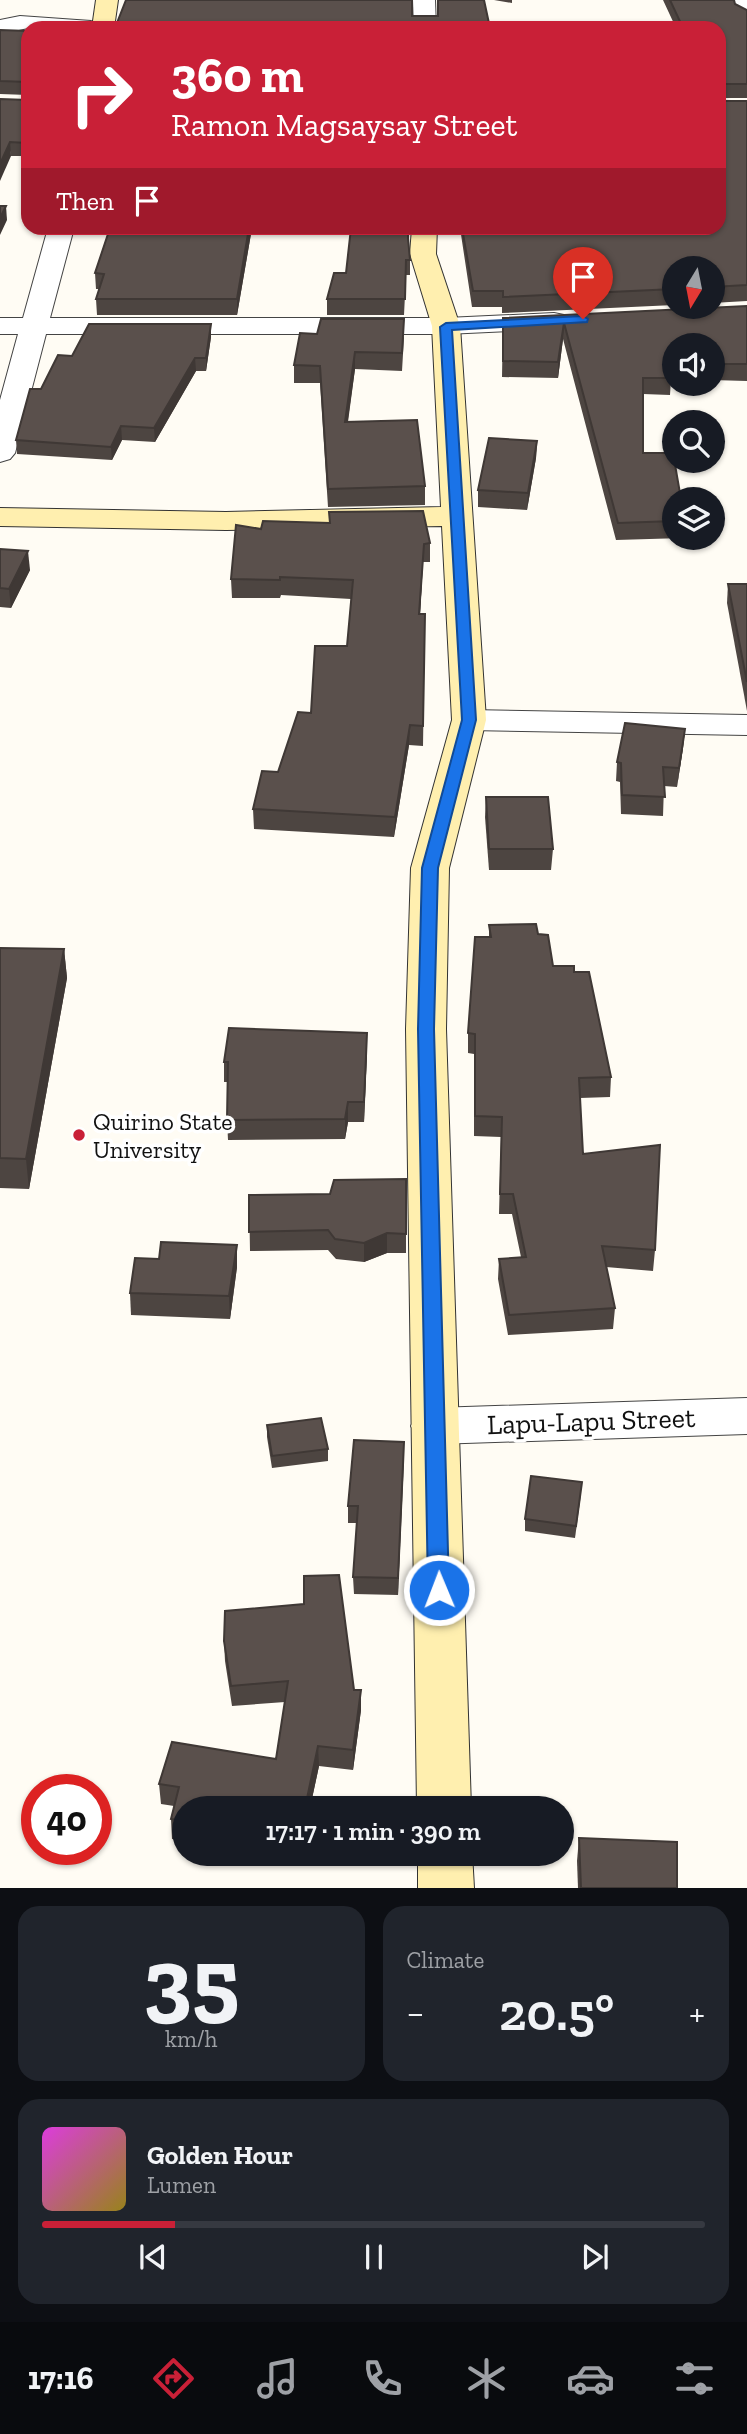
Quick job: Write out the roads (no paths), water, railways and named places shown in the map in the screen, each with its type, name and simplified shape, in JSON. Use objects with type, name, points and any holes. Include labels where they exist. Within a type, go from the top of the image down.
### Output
[{"type":"street","points":[[104,21],[107,0]]},
{"type":"street","points":[[424,0],[425,21]]},
{"type":"street","points":[[742,0],[747,17]]},
{"type":"street","points":[[0,27],[21,23]]},
{"type":"street","points":[[0,453],[59,235]]},
{"type":"street","points":[[424,235],[424,254],[446,327],[469,720],[430,868],[426,1029],[444,1796]]},
{"type":"street","points":[[0,326],[446,327],[583,319]]},
{"type":"street","points":[[0,517],[226,521],[459,516]]},
{"type":"street","points":[[469,720],[747,725]]},
{"type":"street","name":"Lapu-Lapu Street","points":[[435,1426],[747,1416]]},
{"type":"street","points":[[445,1866],[446,1888]]},
{"type":"place","name":"Quirino State University","points":[[79,1135]]}]
